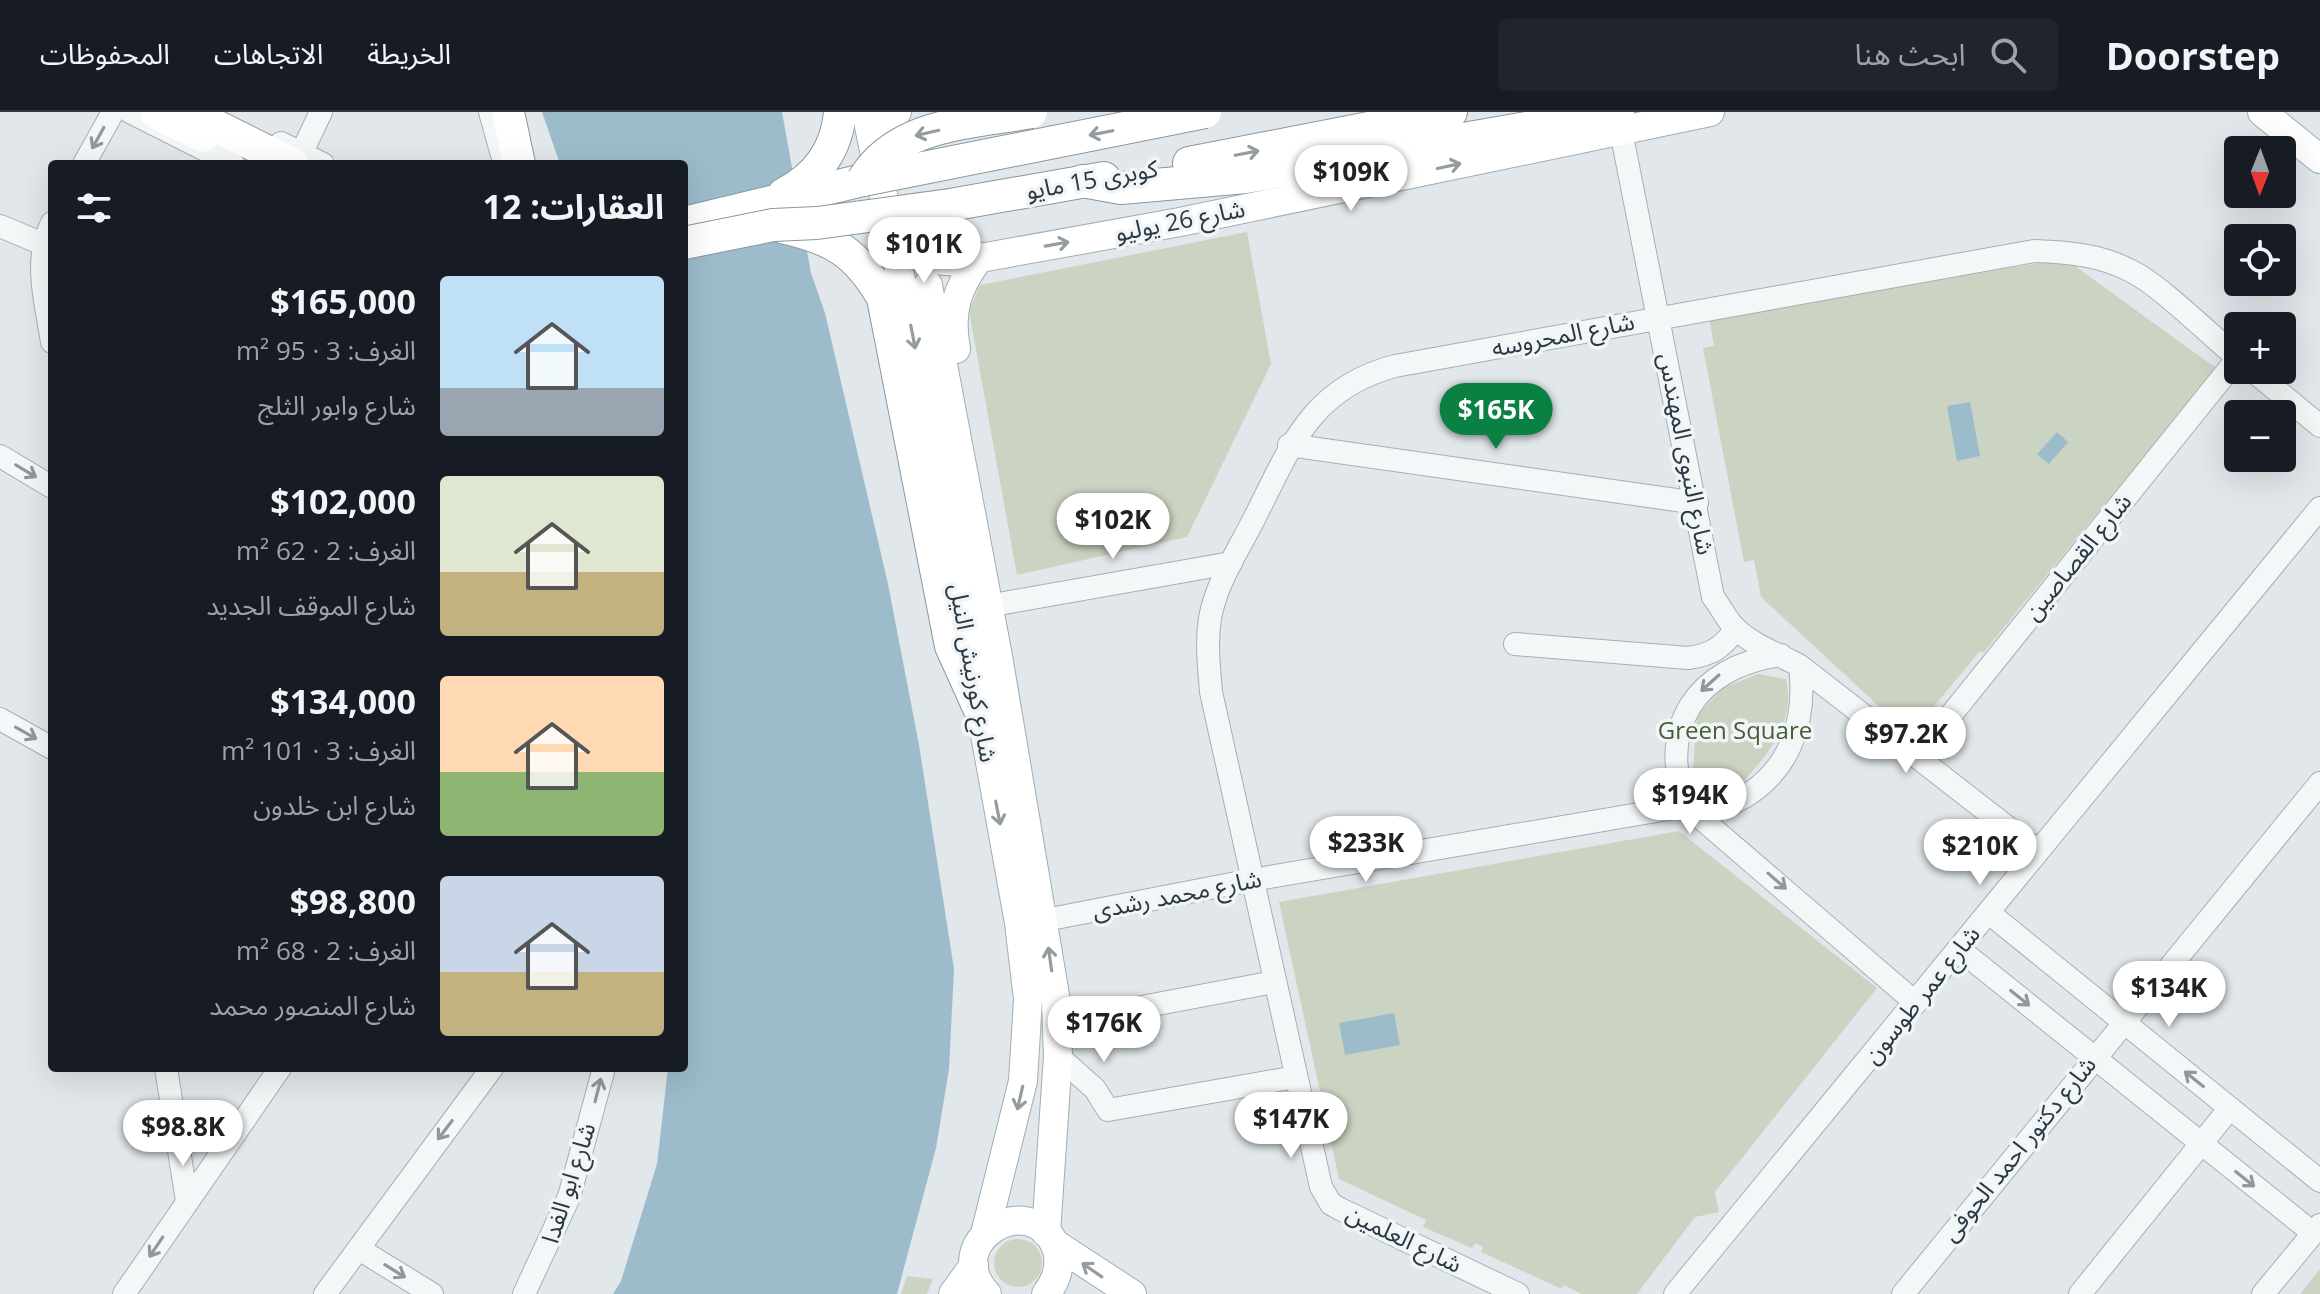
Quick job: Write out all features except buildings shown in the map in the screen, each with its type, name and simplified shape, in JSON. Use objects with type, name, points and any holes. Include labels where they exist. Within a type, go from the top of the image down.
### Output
[{"type":"highway","points":[[156,112],[251,160]]},
{"type":"highway","points":[[188,112],[297,159]]},
{"type":"highway","points":[[508,112],[518,160]]},
{"type":"highway","points":[[840,112],[839,129],[829,153],[814,174],[763,217],[817,235],[838,246],[871,278],[883,298],[951,646],[979,708]]},
{"type":"highway","points":[[863,180],[886,151],[909,138],[1031,112]]},
{"type":"highway","name":"كوبرى 15 مايو","points":[[691,233],[763,217],[863,180],[1205,112]]},
{"type":"highway","name":"كوبرى 15 مايو","points":[[763,217],[919,210],[1451,112]]},
{"type":"highway","points":[[1082,181],[1121,188],[1246,177],[1619,121]]},
{"type":"main road","name":"شارع كورنيش النيل","points":[[866,112],[892,233],[1019,923],[1028,999],[1023,1081],[985,1234],[975,1254],[974,1265]]},
{"type":"main road","points":[[874,147],[897,112]]},
{"type":"main road","name":"شارع 26 يوليو","points":[[892,233],[916,254],[948,263],[1195,219],[1619,121],[1710,112]]},
{"type":"main road","points":[[2262,112],[2320,159]]},
{"type":"main road","points":[[980,257],[966,275],[955,299],[953,333],[1034,760],[1033,780],[1023,807]]},
{"type":"main road","name":"شارع كورنيش النيل","points":[[928,285],[1045,920],[1057,1023],[1050,1238],[1059,1270],[1046,1294]]},
{"type":"main road","points":[[1010,1139],[1031,1147],[1054,1149]]},
{"type":"main road","points":[[985,1234],[1009,1221],[1022,1221],[1132,1294]]},
{"type":"main road","points":[[953,1294],[974,1265]]},
{"type":"main road","points":[[974,1265],[976,1277],[987,1294]]},
{"type":"street","points":[[86,160],[113,112]]},
{"type":"street","points":[[130,112],[225,160]]},
{"type":"street","points":[[222,112],[297,159],[321,112]]},
{"type":"street","points":[[489,112],[494,160]]},
{"type":"street","points":[[489,112],[503,160]]},
{"type":"street","name":"شارع النبوى المهندس","points":[[1619,121],[1697,503],[1713,597],[1736,629],[1790,660],[2038,851]]},
{"type":"street","points":[[0,226],[43,244]]},
{"type":"street","points":[[48,232],[43,244],[41,270],[48,316]]},
{"type":"street","name":"شارع المحروسه","points":[[1252,880],[1211,692],[1207,656],[1210,620],[1218,585],[1289,445],[1340,388],[1366,373],[1659,317],[2034,251],[2068,252],[2102,259],[2134,272],[2224,346]]},
{"type":"street","name":"شارع القصاصين","points":[[1918,756],[2224,375]]},
{"type":"street","points":[[2269,384],[2320,426]]},
{"type":"street","points":[[1289,445],[1697,503]]},
{"type":"street","points":[[0,456],[48,485]]},
{"type":"street","name":"شارع عمر طوسون","points":[[1675,1294],[2320,508]]},
{"type":"street","points":[[1004,603],[1231,563]]},
{"type":"street","points":[[1515,644],[1688,658],[1707,655],[1723,646],[1736,629]]},
{"type":"street","points":[[1691,812],[1724,807],[1751,794],[1773,775],[1789,751],[1800,724],[1803,695],[1790,660],[1750,659],[1722,672],[1698,693],[1682,720],[1674,750],[1676,781],[1691,812],[1916,1003]]},
{"type":"street","points":[[0,719],[48,746]]},
{"type":"street","name":"شارع دكتور احمد الحوفى","points":[[1903,1294],[2093,1057],[2320,783]]},
{"type":"street","name":"شارع محمد رشدى","points":[[1045,920],[1252,880],[1674,808],[1691,812]]},
{"type":"street","name":"شارع العلمين","points":[[1252,880],[1321,1187],[1331,1204],[1508,1292]]},
{"type":"street","points":[[1989,913],[2320,1181]]},
{"type":"street","points":[[1959,949],[2201,1144],[2316,1229],[2263,1294]]},
{"type":"street","points":[[1057,1023],[1274,982]]},
{"type":"street","points":[[1058,1056],[1087,1080],[1108,1110],[1296,1077]]},
{"type":"street","points":[[167,1072],[187,1201]]},
{"type":"street","points":[[124,1294],[277,1072]]},
{"type":"street","points":[[325,1294],[489,1072]]},
{"type":"street","name":"شارع ابو الفدا","points":[[524,1294],[569,1197],[603,1072]]},
{"type":"street","points":[[2080,1294],[2230,1108]]},
{"type":"street","points":[[359,1249],[432,1294]]},
{"type":"green space","points":[[1247,232],[1271,364],[1187,537],[1017,575],[969,311],[980,285]]},
{"type":"green space","points":[[2065,259],[2216,368],[1983,653],[1980,651],[1910,735],[1761,597],[1754,560],[1744,562],[1703,348],[1714,346],[1709,316]]},
{"type":"green space","name":"Green Square","points":[[1758,674],[1786,679],[1787,711],[1782,726],[1767,754],[1734,791],[1709,794],[1692,783],[1697,715],[1723,688]]},
{"type":"green space","points":[[1679,831],[1877,988],[1715,1192],[1719,1212],[1695,1217],[1637,1294],[1581,1294],[1564,1285],[1562,1289],[1481,1252],[1483,1247],[1475,1243],[1472,1248],[1423,1227],[1426,1220],[1339,1179],[1279,902]]},
{"type":"green space","points":[[1018,1239],[1035,1246],[1042,1263],[1035,1280],[1018,1287],[1001,1280],[994,1263],[1001,1246]]},
{"type":"green space","points":[[2320,1269],[2320,1294],[2300,1294]]},
{"type":"green space","points":[[907,1276],[933,1279],[927,1294],[901,1294]]},
{"type":"water","points":[[542,112],[782,112],[811,273],[825,313],[888,584],[919,745],[954,969],[949,1069],[936,1148],[897,1294],[613,1294],[621,1281],[657,1164],[668,1072],[688,1072],[688,160],[559,160]]},
{"type":"water","points":[[1970,402],[1980,456],[1957,461],[1947,406]]},
{"type":"water","points":[[2057,432],[2068,442],[2049,464],[2037,454]]},
{"type":"water","points":[[1394,1013],[1400,1045],[1345,1055],[1339,1023]]},
{"type":"tunnel","points":[[900,153],[926,272]]}]
